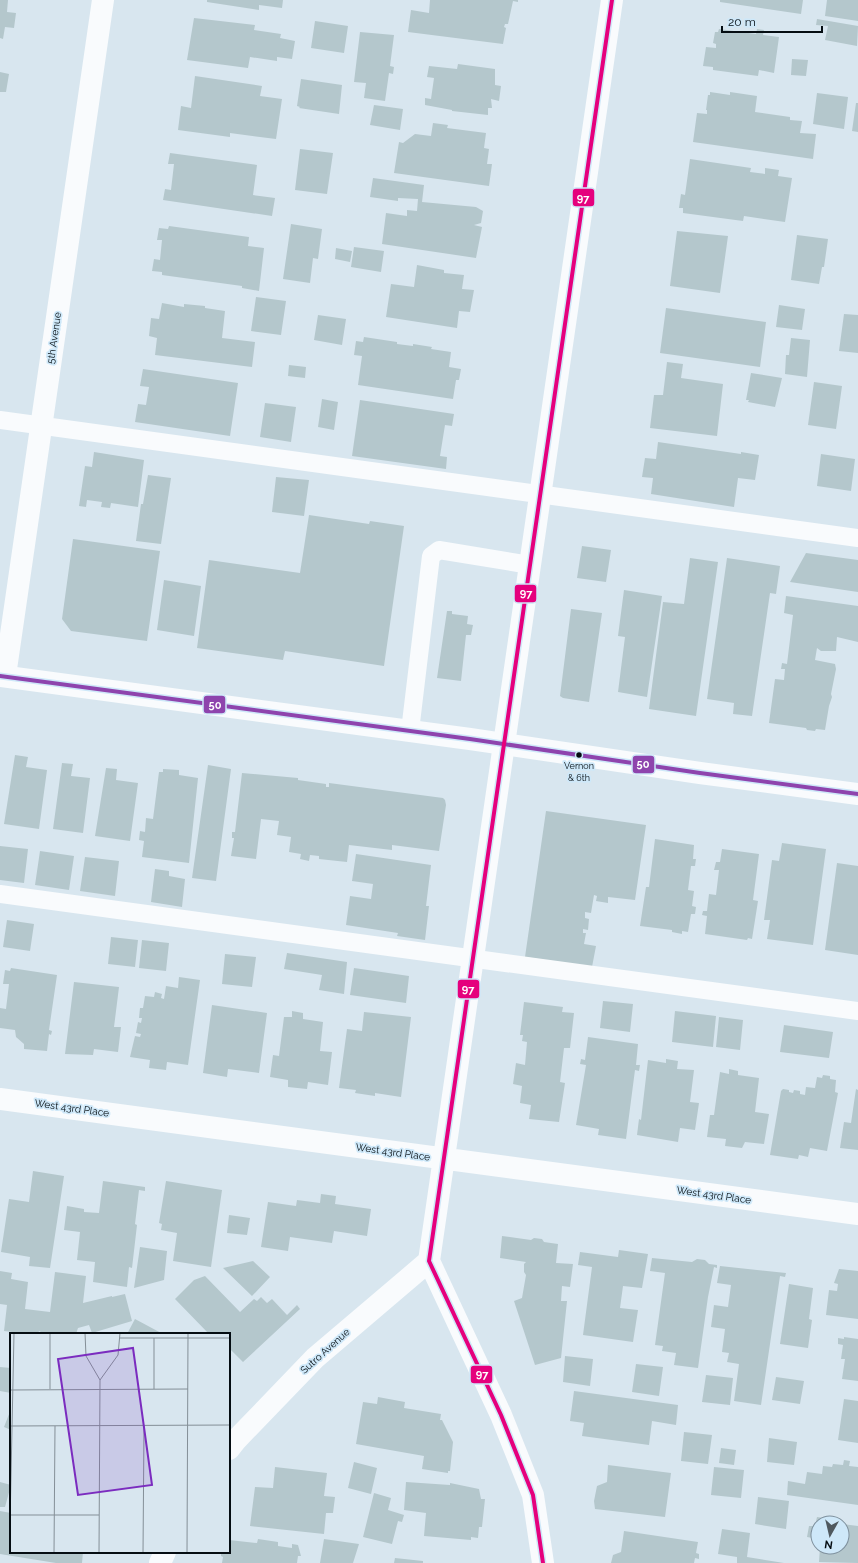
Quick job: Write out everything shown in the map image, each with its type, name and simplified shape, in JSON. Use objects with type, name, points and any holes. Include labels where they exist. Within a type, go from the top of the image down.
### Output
[{"type":"street","name":"5th Avenue","points":[[3,676],[103,0]]},
{"type":"street","points":[[543,1563],[533,1495],[501,1415],[429,1261],[612,0]]},
{"type":"street","points":[[3,676],[858,794]]},
{"type":"street","name":"West 43rd Place","points":[[0,1099],[858,1214]]},
{"type":"street","name":"Sutro Avenue","points":[[230,1448],[315,1358],[429,1261]]},
{"type":"street","points":[[160,1563],[165,1553]]},
{"type":"lane","points":[[0,420],[858,538]]},
{"type":"lane","points":[[410,732],[431,556],[439,550],[530,565]]},
{"type":"lane","points":[[0,894],[858,1011]]},
{"type":"building","points":[[0,0],[8,0],[7,12],[16,13],[14,28],[5,27],[3,39],[0,38]]},
{"type":"building","points":[[207,0],[283,0],[282,8],[259,5],[259,10],[207,2]]},
{"type":"building","points":[[430,0],[518,0],[518,2],[513,1],[508,24],[505,24],[504,27],[506,28],[503,44],[408,32],[411,10],[429,13]]},
{"type":"building","points":[[720,0],[803,0],[801,14],[720,2]]},
{"type":"building","points":[[827,0],[858,0],[858,21],[825,16]]},
{"type":"building","points":[[194,18],[255,25],[254,30],[281,34],[280,38],[295,41],[292,59],[277,57],[277,61],[250,57],[248,68],[187,60]]},
{"type":"building","points":[[817,19],[858,26],[857,46],[825,40],[828,26],[816,25]]},
{"type":"building","points":[[315,21],[348,26],[344,53],[311,48]]},
{"type":"building","points":[[719,29],[756,34],[757,29],[764,30],[763,35],[779,37],[774,73],[759,70],[758,76],[713,70],[713,67],[703,66],[706,47],[716,48],[716,44],[713,43],[715,32],[718,32]]},
{"type":"building","points":[[360,32],[394,35],[390,66],[394,67],[393,74],[389,73],[385,101],[364,98],[366,83],[354,82]]},
{"type":"building","points":[[792,59],[808,60],[806,76],[791,75]]},
{"type":"building","points":[[458,64],[495,69],[495,85],[501,86],[499,101],[491,99],[492,108],[488,108],[488,115],[452,111],[425,105],[425,98],[431,99],[434,78],[427,77],[429,66],[457,69]]},
{"type":"building","points":[[0,72],[9,74],[6,92],[0,92]]},
{"type":"building","points":[[195,76],[262,86],[260,96],[282,99],[276,139],[230,133],[230,137],[178,130],[181,106],[191,108]]},
{"type":"building","points":[[301,79],[342,85],[339,114],[299,108],[300,107],[297,106]]},
{"type":"building","points":[[710,92],[730,95],[730,92],[757,96],[755,112],[790,117],[790,120],[802,121],[800,133],[816,134],[813,159],[693,142],[697,113],[707,114],[706,110],[708,95],[710,95]]},
{"type":"building","points":[[817,93],[848,97],[844,129],[813,124]]},
{"type":"building","points":[[856,103],[858,103],[858,132],[852,131]]},
{"type":"building","points":[[374,105],[403,109],[400,130],[370,125]]},
{"type":"building","points":[[433,123],[448,125],[447,128],[486,133],[484,148],[489,149],[487,164],[492,164],[489,186],[394,173],[399,142],[403,143],[415,134],[431,136]]},
{"type":"building","points":[[300,149],[333,153],[327,194],[295,190]]},
{"type":"building","points":[[170,153],[257,165],[253,195],[275,198],[272,216],[163,200],[165,189],[171,190],[174,164],[168,164]]},
{"type":"building","points":[[690,159],[751,168],[750,172],[765,174],[765,168],[779,170],[778,176],[792,178],[785,222],[744,216],[743,221],[683,213],[683,208],[679,208],[681,194],[685,195]]},
{"type":"building","points":[[373,178],[424,185],[422,202],[476,207],[483,211],[481,223],[474,225],[482,227],[476,258],[382,244],[386,213],[407,216],[407,210],[417,211],[418,199],[398,198],[398,201],[370,197]]},
{"type":"building","points":[[291,224],[322,229],[318,259],[313,258],[310,283],[283,279]]},
{"type":"building","points":[[169,226],[249,237],[248,246],[264,248],[259,291],[242,288],[242,286],[162,275],[162,272],[152,271],[154,259],[160,260],[162,240],[157,240],[159,228],[168,229]]},
{"type":"building","points":[[677,231],[728,236],[720,293],[670,286]]},
{"type":"building","points":[[797,235],[828,239],[824,267],[822,267],[819,284],[791,280]]},
{"type":"building","points":[[354,247],[384,251],[381,272],[351,267]]},
{"type":"building","points":[[336,248],[352,251],[350,262],[335,259]]},
{"type":"building","points":[[417,265],[444,270],[444,273],[464,275],[462,289],[474,290],[470,312],[459,311],[457,328],[386,317],[391,284],[414,287]]},
{"type":"building","points":[[256,297],[286,301],[281,335],[251,331]]},
{"type":"building","points":[[162,303],[184,307],[184,304],[205,306],[205,308],[225,311],[222,338],[255,342],[252,367],[155,355],[157,338],[149,336],[151,318],[159,319]]},
{"type":"building","points":[[779,305],[805,309],[802,330],[776,327]]},
{"type":"building","points":[[666,308],[766,322],[760,367],[660,353]]},
{"type":"building","points":[[844,314],[858,315],[858,353],[839,351]]},
{"type":"building","points":[[318,315],[346,319],[342,345],[314,340]]},
{"type":"building","points":[[364,337],[397,342],[397,344],[413,346],[413,344],[432,347],[431,349],[451,352],[449,367],[461,369],[459,380],[456,380],[453,399],[358,385],[362,356],[354,355],[356,341],[363,342]]},
{"type":"building","points":[[791,338],[810,340],[807,377],[785,374],[786,355],[789,355]]},
{"type":"building","points":[[667,362],[683,364],[681,378],[723,384],[717,436],[650,428],[654,395],[663,395]]},
{"type":"building","points":[[289,365],[306,367],[305,378],[288,376]]},
{"type":"building","points":[[143,369],[238,383],[230,436],[135,422],[138,404],[146,405],[149,387],[140,386]]},
{"type":"building","points":[[751,373],[782,378],[775,407],[748,402],[749,400],[746,400]]},
{"type":"building","points":[[814,382],[842,386],[836,429],[808,425]]},
{"type":"building","points":[[322,399],[338,402],[334,430],[318,427]]},
{"type":"building","points":[[360,400],[454,414],[452,426],[445,425],[440,456],[447,457],[446,469],[352,456]]},
{"type":"building","points":[[265,403],[296,407],[291,442],[260,437]]},
{"type":"building","points":[[658,442],[741,454],[741,452],[759,455],[755,480],[738,478],[734,507],[651,494],[653,478],[642,477],[645,458],[656,459]]},
{"type":"building","points":[[94,452],[144,460],[138,507],[111,503],[110,508],[101,507],[102,502],[87,500],[86,507],[79,506],[85,466],[92,467]]},
{"type":"building","points":[[821,454],[855,459],[851,491],[817,486]]},
{"type":"building","points":[[148,475],[171,478],[161,544],[136,541],[141,504],[143,504]]},
{"type":"building","points":[[276,477],[309,480],[304,516],[272,512]]},
{"type":"building","points":[[309,515],[369,524],[370,521],[404,526],[384,666],[285,651],[283,660],[197,648],[209,560],[300,573]]},
{"type":"building","points":[[73,539],[160,551],[147,641],[71,631],[62,619]]},
{"type":"building","points":[[582,546],[611,550],[606,582],[577,578]]},
{"type":"building","points":[[806,553],[858,560],[858,592],[790,582]]},
{"type":"building","points":[[690,558],[718,562],[696,716],[649,709],[663,602],[684,604]]},
{"type":"building","points":[[727,558],[780,566],[776,594],[770,593],[752,716],[733,714],[734,703],[707,699]]},
{"type":"building","points":[[164,580],[201,586],[194,636],[157,630]]},
{"type":"building","points":[[624,590],[662,596],[647,697],[618,692],[625,637],[618,636]]},
{"type":"building","points":[[786,596],[858,606],[858,642],[837,637],[836,651],[821,651],[817,648],[815,660],[835,664],[836,669],[825,730],[807,730],[806,728],[769,723],[775,679],[784,680],[785,669],[781,669],[782,663],[787,664],[793,615],[784,613]]},
{"type":"building","points":[[571,609],[602,613],[589,702],[563,698],[560,696]]},
{"type":"building","points":[[447,611],[452,611],[452,614],[468,616],[467,624],[473,625],[471,635],[466,635],[461,681],[437,678]]},
{"type":"building","points":[[15,755],[28,757],[26,767],[47,770],[39,829],[4,824]]},
{"type":"building","points":[[62,763],[73,764],[71,776],[90,778],[83,833],[53,829]]},
{"type":"building","points":[[208,765],[231,769],[216,881],[192,878]]},
{"type":"building","points":[[106,768],[117,769],[116,780],[138,783],[130,841],[95,836]]},
{"type":"building","points":[[163,769],[179,770],[179,775],[198,778],[189,863],[142,857],[144,841],[139,840],[140,831],[145,832],[146,818],[153,819],[159,772],[163,772]]},
{"type":"building","points":[[242,773],[298,778],[298,780],[326,784],[326,787],[329,787],[329,783],[443,798],[446,805],[439,851],[392,845],[392,850],[349,845],[347,862],[319,859],[319,856],[310,855],[309,861],[300,859],[301,854],[289,852],[291,837],[277,835],[279,821],[261,819],[256,859],[231,856],[234,838],[232,838],[232,832],[235,832]]},
{"type":"building","points":[[546,811],[646,825],[635,900],[608,897],[608,903],[596,901],[597,896],[594,895],[591,913],[585,912],[585,918],[589,919],[588,930],[583,929],[583,933],[586,933],[584,944],[596,946],[592,967],[525,957]]},
{"type":"building","points":[[655,839],[694,845],[693,859],[696,859],[695,866],[691,866],[688,890],[694,891],[692,906],[696,907],[695,914],[691,914],[688,932],[682,931],[682,934],[672,932],[672,930],[640,926],[646,887],[649,887]]},
{"type":"building","points":[[782,843],[826,849],[813,945],[767,939],[770,920],[764,920],[772,860],[779,861]]},
{"type":"building","points":[[0,846],[28,849],[24,883],[0,880]]},
{"type":"building","points":[[722,849],[759,854],[753,900],[758,901],[752,939],[748,938],[747,940],[705,934],[707,916],[702,915],[703,911],[707,911],[709,894],[716,895],[719,870],[714,870],[716,862],[720,862]]},
{"type":"building","points":[[40,851],[74,856],[69,890],[35,885]]},
{"type":"building","points":[[356,854],[431,865],[426,906],[429,906],[425,940],[397,936],[398,933],[346,925],[350,896],[371,899],[373,884],[352,881]]},
{"type":"building","points":[[85,857],[119,861],[115,896],[80,891]]},
{"type":"building","points":[[837,863],[858,866],[858,955],[825,950]]},
{"type":"building","points":[[155,869],[169,871],[169,876],[185,879],[182,907],[151,902]]},
{"type":"building","points":[[7,920],[34,924],[30,951],[3,947]]},
{"type":"building","points":[[111,937],[138,940],[135,967],[108,964]]},
{"type":"building","points":[[142,940],[169,943],[166,971],[139,968]]},
{"type":"building","points":[[287,953],[347,962],[344,994],[319,990],[322,975],[284,969]]},
{"type":"building","points":[[225,954],[256,957],[252,987],[222,984]]},
{"type":"building","points":[[11,968],[57,975],[49,1030],[52,1031],[51,1035],[49,1034],[47,1051],[24,1049],[24,1044],[16,1037],[15,1030],[0,1028],[0,1008],[6,1009],[9,984],[3,984],[5,970],[10,971]]},
{"type":"building","points":[[354,968],[409,976],[406,1003],[350,995]]},
{"type":"building","points":[[179,977],[200,980],[188,1065],[167,1062],[166,1070],[149,1068],[150,1060],[130,1057],[135,1036],[140,1037],[141,1034],[136,1033],[138,1022],[141,1023],[142,1018],[139,1018],[140,1008],[143,1008],[145,996],[154,997],[155,992],[162,994],[161,998],[164,999],[166,986],[178,988]]},
{"type":"building","points":[[74,982],[119,987],[114,1027],[121,1027],[118,1052],[94,1049],[93,1055],[65,1054]]},
{"type":"building","points":[[603,1001],[633,1004],[630,1032],[600,1028]]},
{"type":"building","points":[[524,1002],[563,1007],[562,1012],[574,1013],[570,1048],[564,1048],[560,1082],[565,1083],[559,1122],[529,1119],[531,1105],[520,1103],[522,1086],[513,1084],[516,1063],[525,1065],[527,1042],[522,1041],[523,1035],[520,1035]]},
{"type":"building","points":[[212,1005],[267,1013],[259,1073],[228,1069],[227,1077],[203,1073]]},
{"type":"building","points":[[292,1011],[303,1013],[303,1019],[323,1022],[320,1051],[332,1052],[328,1085],[308,1082],[307,1089],[288,1087],[288,1080],[270,1077],[273,1055],[279,1056],[284,1017],[292,1017]]},
{"type":"building","points":[[675,1011],[716,1016],[713,1047],[672,1042]]},
{"type":"building","points":[[364,1012],[411,1017],[401,1097],[375,1093],[375,1096],[355,1093],[356,1090],[339,1088],[347,1029],[362,1031]]},
{"type":"building","points":[[719,1017],[743,1020],[740,1050],[716,1047]]},
{"type":"building","points":[[784,1025],[833,1032],[829,1058],[780,1052]]},
{"type":"building","points":[[588,1037],[638,1044],[636,1065],[640,1065],[639,1071],[635,1070],[626,1139],[598,1135],[599,1129],[576,1125],[586,1065],[580,1064],[581,1059],[585,1060]]},
{"type":"building","points":[[666,1059],[678,1061],[677,1069],[694,1070],[690,1102],[699,1103],[695,1130],[680,1128],[678,1142],[637,1135],[639,1119],[641,1120],[648,1060],[666,1063]]},
{"type":"building","points":[[729,1069],[738,1071],[738,1075],[759,1078],[755,1112],[769,1114],[764,1144],[745,1142],[742,1148],[725,1146],[726,1139],[707,1137],[710,1115],[714,1115],[720,1072],[729,1074]]},
{"type":"building","points":[[823,1075],[830,1076],[830,1079],[836,1080],[835,1092],[838,1093],[827,1151],[810,1148],[808,1157],[799,1155],[798,1159],[770,1155],[781,1091],[783,1089],[789,1090],[789,1092],[793,1093],[794,1090],[800,1091],[800,1094],[805,1095],[806,1087],[815,1088],[817,1077],[822,1078]]},
{"type":"building","points":[[856,1089],[858,1090],[858,1150],[840,1148],[844,1122],[851,1123]]},
{"type":"building","points":[[33,1171],[64,1176],[50,1268],[29,1266],[30,1257],[1,1252],[9,1199],[29,1202]]},
{"type":"building","points":[[103,1181],[145,1187],[145,1191],[139,1190],[132,1268],[129,1267],[127,1287],[93,1282],[95,1262],[77,1260],[80,1232],[64,1230],[67,1206],[84,1209],[84,1212],[99,1213]]},
{"type":"building","points":[[166,1181],[222,1190],[211,1267],[173,1261],[177,1233],[161,1230],[162,1224],[159,1223]]},
{"type":"building","points":[[321,1194],[336,1196],[335,1204],[371,1209],[367,1236],[334,1231],[332,1243],[290,1237],[288,1251],[261,1247],[268,1202],[296,1206],[297,1200],[320,1203]]},
{"type":"building","points":[[229,1215],[250,1218],[247,1235],[227,1233]]},
{"type":"building","points":[[502,1236],[531,1240],[534,1238],[542,1239],[544,1242],[558,1244],[556,1263],[573,1264],[570,1287],[562,1286],[561,1301],[567,1301],[561,1358],[535,1365],[514,1301],[522,1298],[526,1275],[524,1272],[524,1264],[526,1262],[500,1258]]},
{"type":"building","points":[[140,1247],[167,1251],[164,1280],[134,1288]]},
{"type":"building","points":[[619,1250],[648,1254],[642,1288],[623,1286],[620,1308],[638,1310],[633,1342],[583,1335],[592,1267],[578,1265],[580,1252],[618,1257]]},
{"type":"building","points":[[652,1258],[692,1262],[697,1259],[705,1260],[709,1264],[717,1265],[717,1268],[714,1267],[708,1297],[698,1368],[674,1365],[676,1353],[662,1351],[663,1346],[655,1345],[665,1273],[650,1271]]},
{"type":"building","points":[[253,1261],[270,1277],[252,1296],[223,1268]]},
{"type":"building","points":[[720,1266],[786,1273],[785,1277],[780,1276],[761,1405],[734,1401],[739,1364],[727,1362],[729,1353],[722,1352],[725,1329],[711,1327],[714,1305],[728,1307],[731,1285],[717,1283]]},
{"type":"building","points":[[839,1269],[858,1271],[858,1319],[826,1315],[829,1290],[837,1291],[838,1284],[834,1283]]},
{"type":"building","points":[[0,1271],[12,1273],[11,1279],[28,1282],[25,1309],[50,1312],[55,1272],[86,1276],[83,1303],[125,1294],[132,1321],[92,1333],[89,1325],[78,1328],[76,1333],[43,1333],[39,1331],[38,1333],[21,1333],[4,1331],[7,1305],[0,1304]]},
{"type":"building","points":[[205,1276],[240,1312],[254,1299],[257,1301],[261,1297],[267,1303],[272,1299],[287,1315],[297,1305],[300,1309],[243,1362],[230,1349],[230,1333],[208,1333],[175,1299],[194,1280]]},
{"type":"building","points":[[789,1284],[813,1288],[809,1319],[812,1320],[808,1348],[780,1344]]},
{"type":"building","points":[[135,1319],[161,1333],[128,1333]]},
{"type":"building","points":[[844,1337],[858,1339],[858,1381],[842,1379],[845,1359],[841,1359],[843,1345],[838,1344],[838,1338],[844,1339]]},
{"type":"building","points":[[565,1356],[593,1359],[590,1386],[563,1382]]},
{"type":"building","points":[[636,1364],[663,1367],[659,1396],[632,1392]]},
{"type":"building","points":[[0,1367],[10,1368],[10,1393],[0,1391]]},
{"type":"building","points":[[706,1375],[733,1378],[730,1405],[702,1402]]},
{"type":"building","points":[[776,1377],[804,1381],[800,1404],[772,1400]]},
{"type":"building","points":[[574,1391],[678,1405],[676,1425],[652,1421],[649,1445],[582,1436],[584,1423],[570,1421]]},
{"type":"building","points":[[378,1397],[405,1402],[404,1408],[441,1414],[440,1420],[442,1420],[453,1442],[450,1471],[448,1471],[448,1473],[422,1469],[424,1456],[356,1444],[363,1402],[377,1404]]},
{"type":"building","points":[[844,1399],[858,1401],[858,1443],[838,1440]]},
{"type":"building","points":[[10,1412],[10,1430],[4,1427]]},
{"type":"building","points":[[684,1432],[712,1435],[708,1464],[681,1461]]},
{"type":"building","points":[[769,1438],[797,1442],[794,1465],[767,1462]]},
{"type":"building","points":[[721,1448],[736,1450],[734,1465],[719,1463]]},
{"type":"building","points":[[844,1460],[850,1461],[849,1466],[858,1467],[858,1505],[787,1495],[788,1481],[805,1484],[807,1472],[822,1474],[823,1466],[832,1467],[833,1464],[843,1465]]},
{"type":"building","points":[[354,1462],[377,1468],[371,1494],[348,1488]]},
{"type":"building","points":[[608,1465],[671,1473],[665,1517],[595,1509],[594,1501],[597,1486],[607,1482]]},
{"type":"building","points":[[275,1467],[327,1473],[324,1496],[335,1497],[333,1513],[326,1513],[324,1534],[250,1526],[255,1487],[273,1488]]},
{"type":"building","points":[[714,1467],[744,1470],[741,1498],[711,1495]]},
{"type":"building","points":[[0,1482],[10,1485],[10,1489],[5,1507],[0,1507]]},
{"type":"building","points":[[406,1482],[450,1485],[450,1483],[479,1489],[481,1499],[485,1499],[482,1527],[479,1527],[478,1538],[471,1537],[471,1540],[424,1536],[426,1513],[404,1510]]},
{"type":"building","points":[[374,1493],[391,1498],[388,1510],[404,1515],[402,1522],[398,1521],[392,1544],[363,1537]]},
{"type":"building","points":[[758,1497],[789,1501],[786,1529],[755,1524]]},
{"type":"building","points":[[0,1511],[10,1513],[10,1553],[83,1553],[82,1563],[56,1563],[0,1554]]},
{"type":"building","points":[[850,1525],[858,1526],[858,1563],[819,1562],[819,1555],[850,1555]]},
{"type":"building","points":[[810,1526],[810,1538],[807,1537]]},
{"type":"building","points":[[722,1529],[750,1533],[747,1557],[784,1563],[737,1563],[737,1557],[718,1554]]},
{"type":"building","points":[[624,1531],[698,1542],[696,1553],[699,1554],[699,1559],[695,1558],[694,1563],[611,1563],[613,1555],[621,1552]]},
{"type":"building","points":[[258,1539],[278,1542],[278,1546],[292,1548],[292,1544],[298,1545],[301,1556],[298,1556],[297,1563],[222,1563],[223,1557],[221,1556],[221,1553],[230,1553],[230,1540],[257,1543]]},
{"type":"building","points":[[324,1539],[359,1544],[353,1563],[320,1563]]},
{"type":"building","points":[[395,1558],[423,1561],[423,1563],[394,1563]]},
{"type":"transit line","name":"97","points":[[543,1563],[533,1495],[501,1415],[429,1261],[612,0]]},
{"type":"transit line","name":"50","points":[[0,676],[470,739],[700,773],[858,794]]},
{"type":"place","name":"Vernon & 6th","points":[[579,755]]}]
